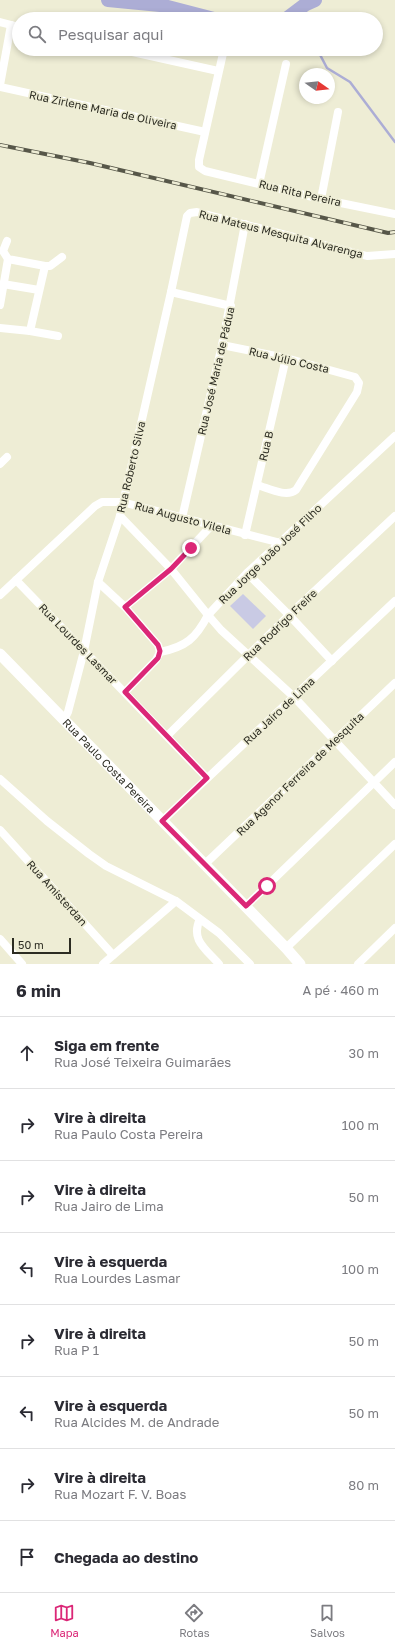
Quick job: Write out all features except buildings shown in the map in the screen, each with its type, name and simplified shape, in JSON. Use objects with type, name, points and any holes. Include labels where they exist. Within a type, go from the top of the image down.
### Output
[{"type":"street","points":[[0,22],[12,25]]},
{"type":"street","points":[[0,86],[12,38]]},
{"type":"street","points":[[150,56],[218,71]]},
{"type":"street","points":[[205,132],[222,56]]},
{"type":"street","points":[[259,184],[286,64]]},
{"type":"street","name":"Rua Zirlene Maria de Oliveira","points":[[0,86],[205,132]]},
{"type":"street","points":[[321,199],[338,112]]},
{"type":"street","name":"Rua Rita Pereira","points":[[205,132],[199,160],[199,167],[204,171],[321,199],[395,214]]},
{"type":"street","name":"Rua Mateus Mesquita Alvarenga","points":[[190,213],[196,212],[367,256],[395,254]]},
{"type":"street","name":"Rua Roberto Silva","points":[[64,720],[68,712],[84,651],[98,582],[120,516],[187,216],[190,213]]},
{"type":"street","name":"Rua José Maria de Pádua","points":[[182,518],[231,306],[245,224]]},
{"type":"street","points":[[0,305],[8,259],[3,251],[7,241]]},
{"type":"street","points":[[8,259],[50,266],[62,257]]},
{"type":"street","points":[[30,331],[45,266]]},
{"type":"street","points":[[3,284],[39,290]]},
{"type":"street","points":[[171,292],[231,306]]},
{"type":"street","points":[[0,328],[58,336]]},
{"type":"street","name":"Rua Júlio Costa","points":[[222,345],[286,358],[355,377],[359,383],[358,392],[296,490],[292,493],[286,494],[257,485]]},
{"type":"street","name":"Rua B","points":[[245,535],[286,358]]},
{"type":"street","name":"Rua Jorge João José Filho","points":[[120,516],[171,569],[208,615],[247,573],[395,436]]},
{"type":"street","points":[[0,464],[8,457]]},
{"type":"street","name":"Rua Augusto Vilela","points":[[0,595],[95,506],[102,502],[122,502],[245,535],[281,543]]},
{"type":"street","name":"Rua Rodrigo Freire","points":[[167,736],[289,615],[395,516]]},
{"type":"street","points":[[125,607],[171,569],[211,526]]},
{"type":"street","points":[[247,573],[332,660]]},
{"type":"street","name":"Rua Lourdes Lasmar","points":[[16,580],[207,778]]},
{"type":"street","points":[[98,582],[125,607],[158,645],[160,652],[156,660],[125,692]]},
{"type":"street","name":"Rua Jairo de Lima","points":[[162,821],[395,601]]},
{"type":"street","points":[[160,652],[178,648],[186,644],[202,627],[208,615],[221,630],[294,697],[395,805]]},
{"type":"street","name":"Rua Paulo Costa Pereira","points":[[0,654],[246,906],[299,964]]},
{"type":"street","name":"Rua Agenor Ferreira de Mesquita","points":[[205,864],[395,683]]},
{"type":"street","points":[[246,906],[395,762]]},
{"type":"street","points":[[1,781],[47,821],[106,866],[176,901],[219,933],[250,964]]},
{"type":"street","name":"Rua Amisterdan","points":[[0,830],[113,955]]},
{"type":"street","points":[[286,948],[395,844]]},
{"type":"street","points":[[102,964],[176,901]]},
{"type":"street","points":[[200,919],[196,931],[198,939],[219,964]]},
{"type":"street","points":[[358,964],[395,928]]},
{"type":"street","points":[[0,939],[22,964]]},
{"type":"shaded area","points":[[243,594],[266,616],[253,629],[230,606]]},
{"type":"waterway","points":[[108,0],[160,5],[187,12]]},
{"type":"waterway","points":[[295,12],[306,4],[315,0]]},
{"type":"waterway","points":[[321,56],[327,68],[350,82],[395,142]]},
{"type":"railway","points":[[0,145],[90,163],[388,233],[395,232]]},
{"type":"route","points":[[191,548],[171,569],[125,607],[158,645],[160,652],[156,660],[125,692],[207,778],[162,821],[246,906],[267,886]]}]
